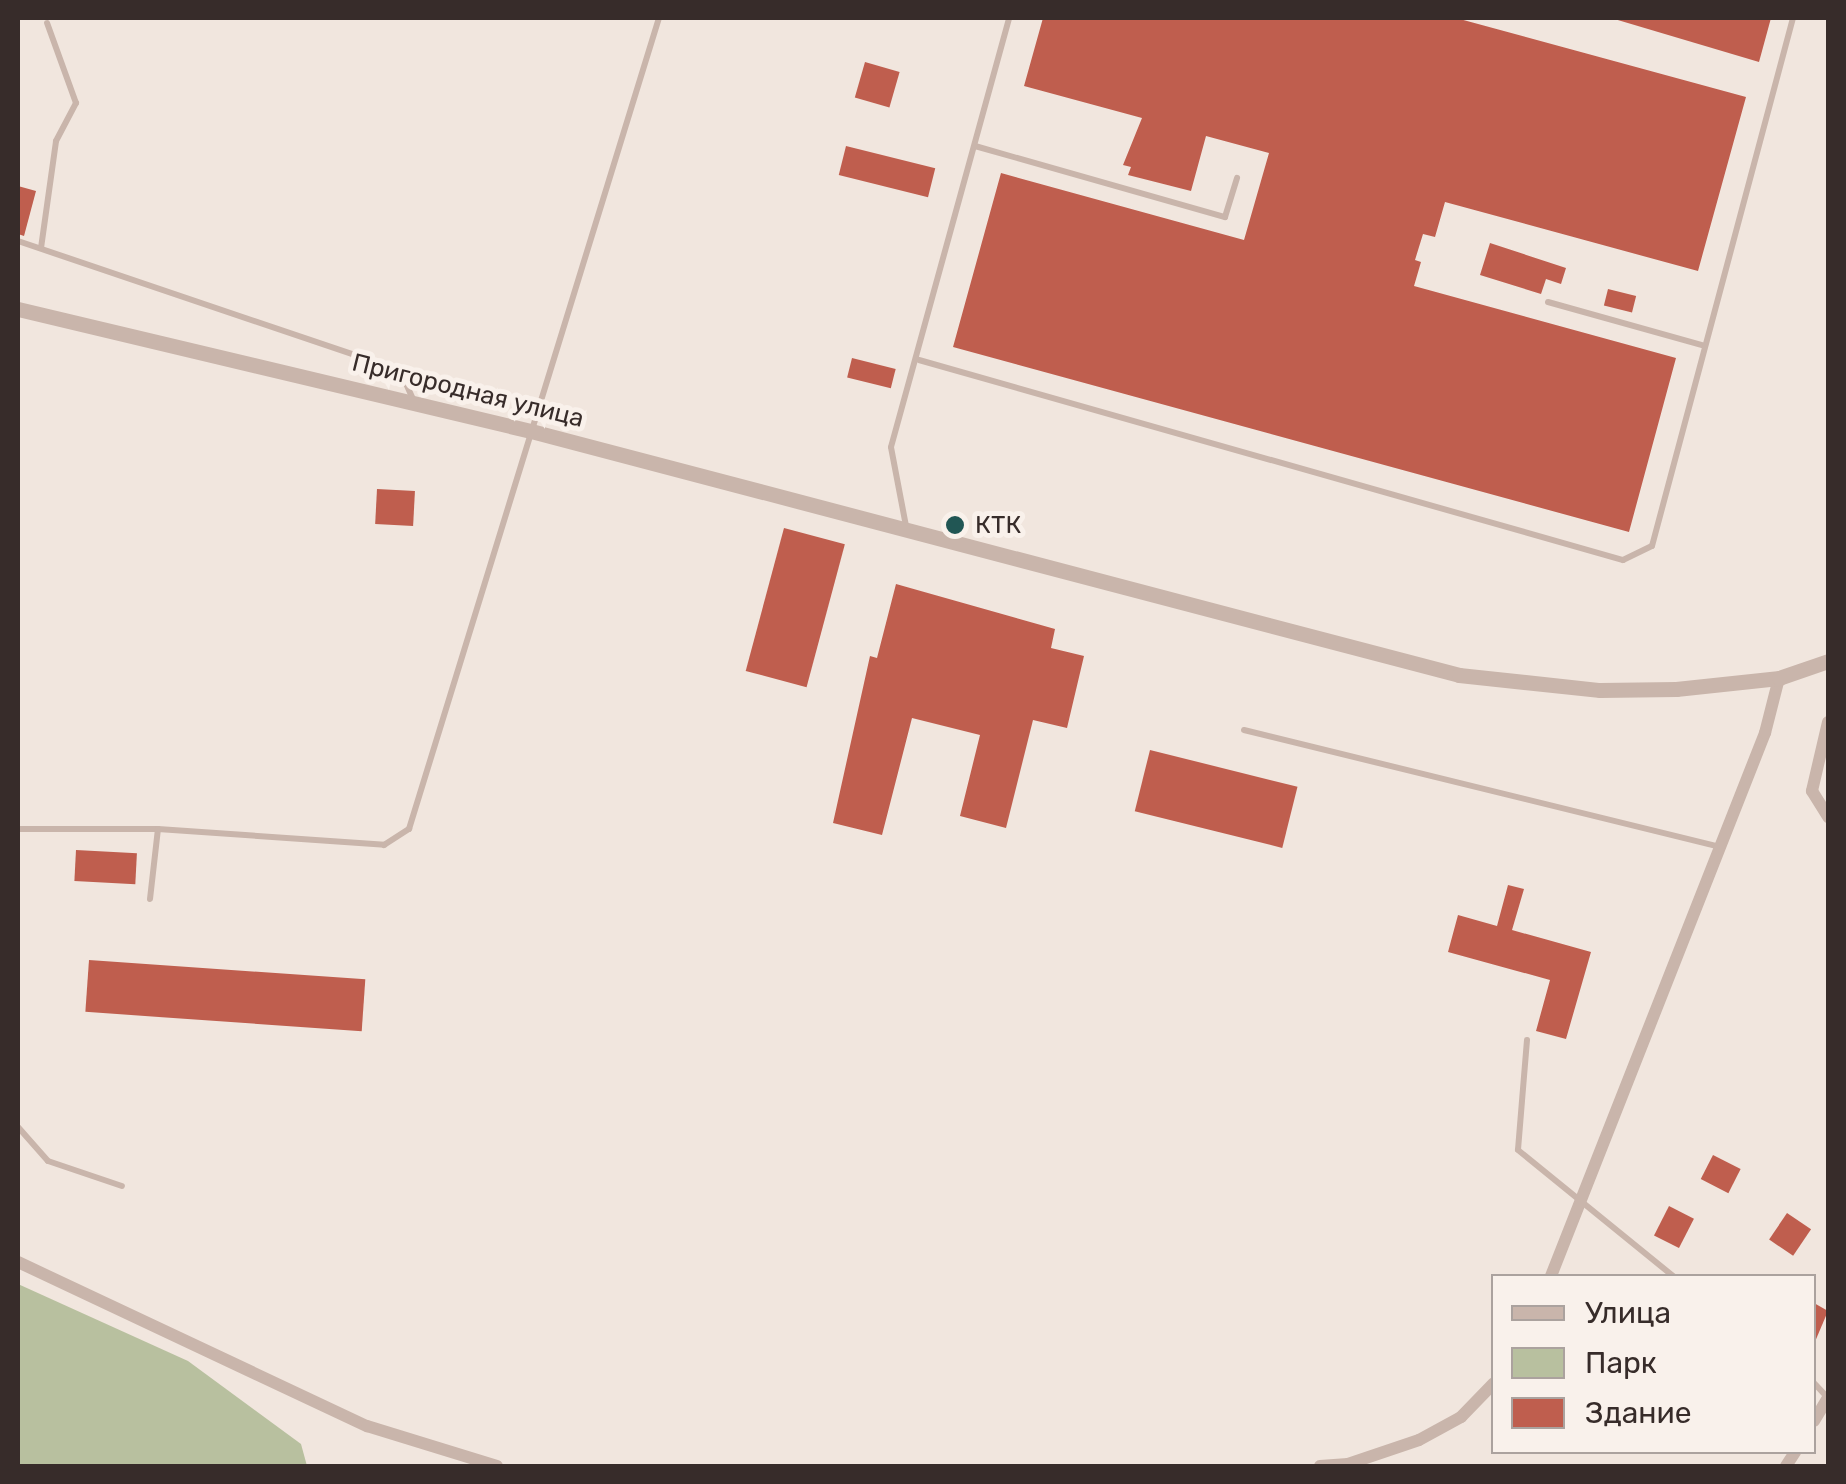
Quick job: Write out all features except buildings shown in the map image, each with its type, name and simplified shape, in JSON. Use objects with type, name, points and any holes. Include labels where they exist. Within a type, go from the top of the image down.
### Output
[{"type":"street","name":"Пригородная улица","points":[[18,309],[531,431],[1459,675],[1600,690],[1779,678],[1828,661]]},
{"type":"street","points":[[1828,661],[1828,672]]},
{"type":"street","points":[[1552,1274],[1765,733],[1779,678]]},
{"type":"street","points":[[1828,722],[1812,792],[1828,816]]},
{"type":"street","points":[[18,1262],[366,1426],[497,1466]]},
{"type":"street","points":[[1320,1466],[1348,1465],[1418,1440],[1461,1417],[1491,1386]]},
{"type":"lane","points":[[18,829],[158,830],[384,846],[409,829],[659,18]]},
{"type":"lane","points":[[906,527],[891,447],[919,360],[1009,18]]},
{"type":"lane","points":[[919,360],[1623,560],[1652,546],[1702,345],[1793,18]]},
{"type":"lane","points":[[41,248],[56,141],[76,104],[47,23]]},
{"type":"lane","points":[[975,146],[1225,217],[1237,178]]},
{"type":"lane","points":[[18,241],[400,370],[414,403]]},
{"type":"lane","points":[[1548,302],[1702,345]]},
{"type":"lane","points":[[1244,730],[1720,848]]},
{"type":"lane","points":[[150,899],[158,830]]},
{"type":"lane","points":[[1527,1040],[1518,1150],[1671,1274]]},
{"type":"lane","points":[[18,1127],[48,1161],[122,1186]]},
{"type":"green space","points":[[18,1284],[188,1361],[301,1444],[307,1466],[18,1466]]},
{"type":"place","name":"КТК","points":[[955,525]]}]
